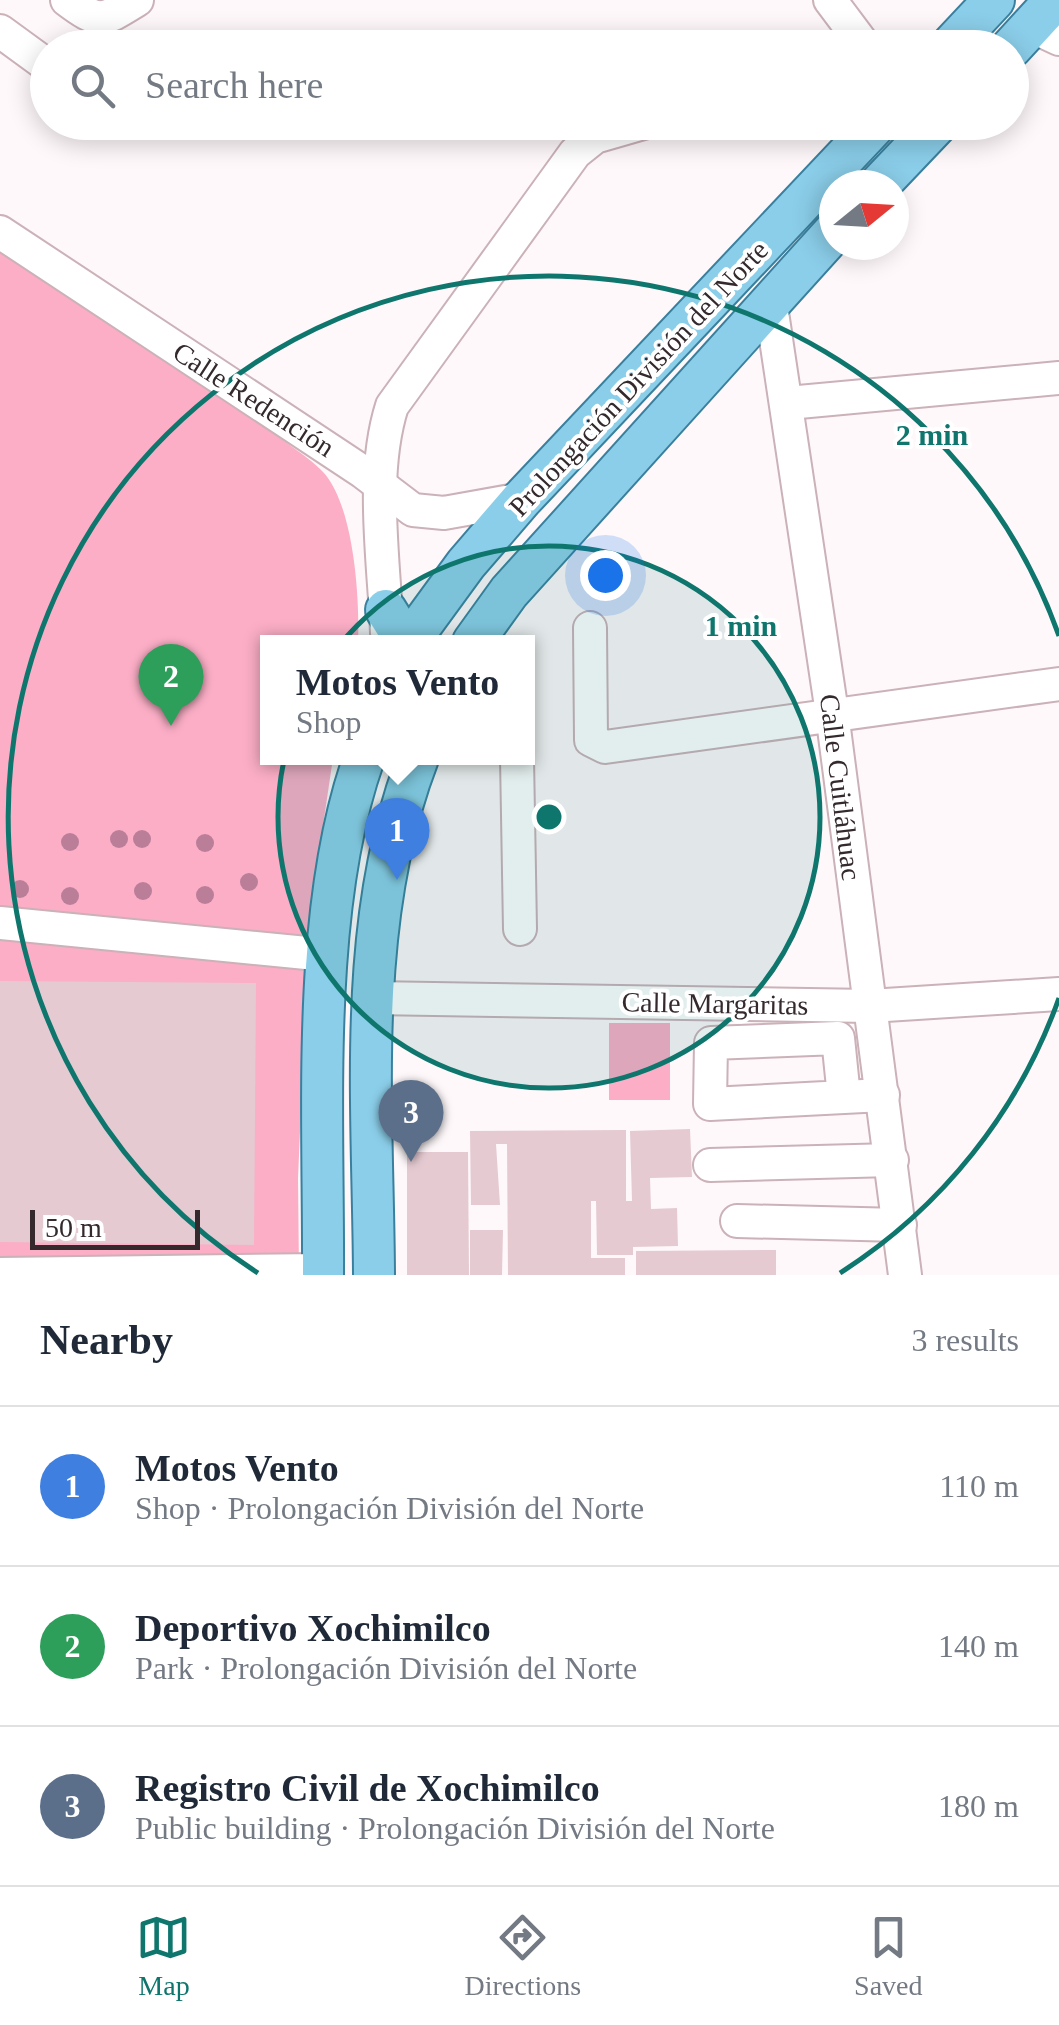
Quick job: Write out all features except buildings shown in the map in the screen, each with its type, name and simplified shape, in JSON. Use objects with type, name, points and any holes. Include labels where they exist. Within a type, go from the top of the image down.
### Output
[{"type":"main road","name":"Prolongación División del Norte","points":[[397,634],[861,140]]},
{"type":"main road","points":[[893,170],[922,140]]},
{"type":"main road","name":"Prolongación División del Norte","points":[[478,635],[508,592],[819,248]]},
{"type":"main road","points":[[323,1273],[326,956],[346,825],[362,765]]},
{"type":"main road","points":[[374,1275],[372,998],[392,833],[416,765]]},
{"type":"street","points":[[67,0],[92,18],[108,18],[137,0]]},
{"type":"street","points":[[830,0],[852,30]]},
{"type":"street","points":[[0,32],[30,53]]},
{"type":"street","points":[[397,634],[382,488],[384,431],[392,406],[575,153],[590,140]]},
{"type":"street","name":"Calle Redención","points":[[0,232],[413,510],[444,513],[522,499]]},
{"type":"street","name":"Calle Cuitláhuac","points":[[770,299],[832,713],[906,1275]]},
{"type":"street","points":[[788,403],[1059,378]]},
{"type":"street","points":[[590,628],[591,740],[606,748],[832,713],[1059,684]]},
{"type":"street","points":[[517,765],[520,930]]},
{"type":"street","points":[[0,923],[326,956]]},
{"type":"street","name":"Calle Margaritas","points":[[372,998],[416,1002],[870,1006],[1059,994]]},
{"type":"street","points":[[844,1097],[883,1096]]},
{"type":"street","points":[[710,1165],[892,1160]]},
{"type":"street","points":[[737,1222],[900,1225]]},
{"type":"street","points":[[0,1274],[323,1273]]},
{"type":"shaded area","points":[[0,247],[287,443],[324,473],[334,488],[348,530],[356,579],[358,635],[260,635],[260,765],[332,765],[309,920],[298,1178],[299,1275],[0,1275]]},
{"type":"shaded area","points":[[609,1023],[670,1023],[670,1100],[609,1100]]},
{"type":"place","name":"Deportivo Xochimilco","points":[[171,726]]},
{"type":"place","name":"Motos Vento","points":[[397,880]]},
{"type":"place","name":"Registro Civil de Xochimilco","points":[[411,1162]]}]
